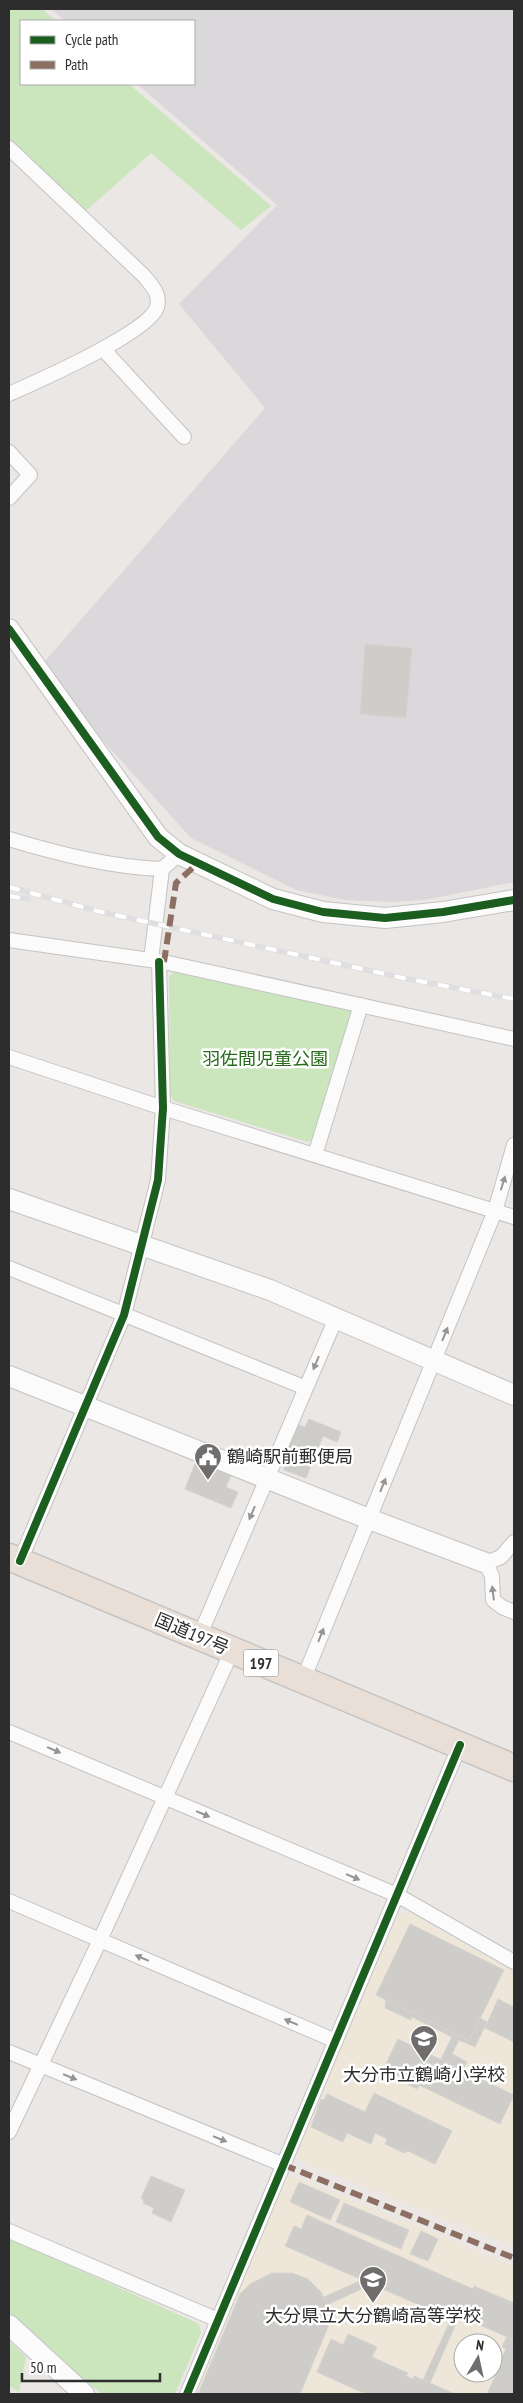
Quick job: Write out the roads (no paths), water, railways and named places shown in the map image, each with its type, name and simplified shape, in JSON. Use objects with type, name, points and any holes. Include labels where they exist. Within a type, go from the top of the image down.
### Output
[{"type":"highway","name":"国道197号","points":[[14,1559],[514,1768]]},
{"type":"street","points":[[9,148],[144,276],[158,294],[157,307],[149,319],[103,349],[48,377],[9,394]]},
{"type":"street","points":[[103,349],[184,437]]},
{"type":"street","points":[[9,452],[30,475],[9,498]]},
{"type":"street","points":[[9,629],[158,837],[179,854],[273,899],[323,912],[385,918],[442,912],[514,900]]},
{"type":"street","points":[[9,839],[54,852],[132,868],[162,869],[179,854]]},
{"type":"street","points":[[14,1559],[85,1406],[124,1315],[158,1180],[163,1108],[155,961],[162,869]]},
{"type":"street","points":[[9,940],[155,961],[514,1039]]},
{"type":"street","points":[[315,1155],[361,1005]]},
{"type":"street","points":[[9,1057],[163,1108],[514,1217]]},
{"type":"street","points":[[303,1680],[495,1211],[514,1145]]},
{"type":"street","points":[[9,1199],[270,1290],[514,1396]]},
{"type":"street","points":[[9,1268],[306,1388]]},
{"type":"street","points":[[199,1637],[336,1318]]},
{"type":"street","points":[[9,1376],[369,1519],[486,1563],[501,1557],[514,1542]]},
{"type":"street","points":[[486,1563],[492,1576],[493,1600],[502,1607],[514,1612]]},
{"type":"street","points":[[9,2132],[100,1940],[232,1651]]},
{"type":"street","points":[[9,1732],[397,1895],[514,1962]]},
{"type":"street","points":[[187,2394],[460,1745]]},
{"type":"street","points":[[9,1901],[336,2041]]},
{"type":"street","points":[[9,2052],[284,2165]]},
{"type":"street","points":[[9,2231],[218,2320]]},
{"type":"street","points":[[9,2326],[84,2394]]},
{"type":"railway","points":[[9,887],[97,911],[408,979],[514,999]]},
{"type":"railway","points":[[9,896],[28,899]]},
{"type":"place","name":"鶴崎駅前郵便局","points":[[208,1481]]},
{"type":"place","name":"大分市立鶴崎小学校","points":[[424,2063]]},
{"type":"place","name":"大分県立大分鶴崎高等学校","points":[[373,2304]]},
{"type":"park label","name":"羽佐間児童公園","points":[[265,1059]]}]
